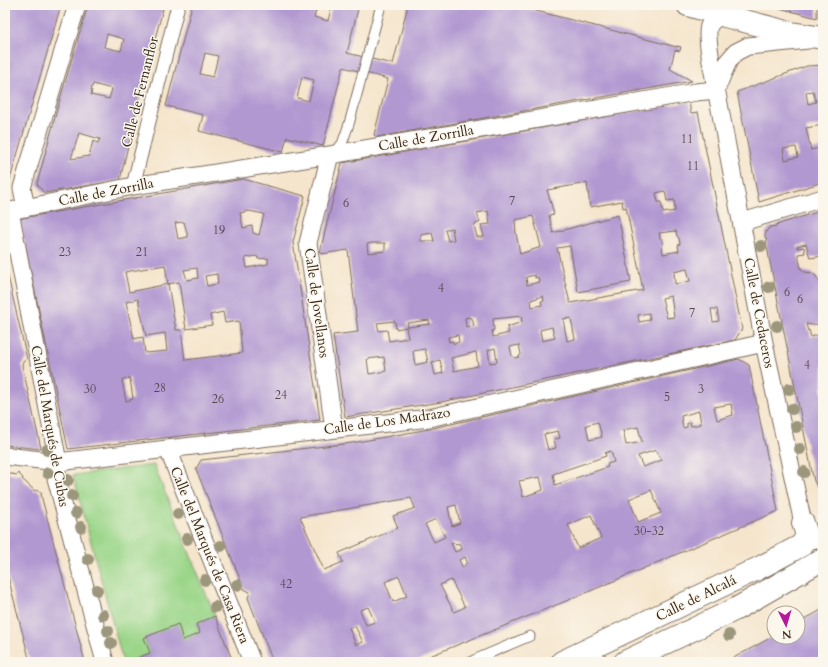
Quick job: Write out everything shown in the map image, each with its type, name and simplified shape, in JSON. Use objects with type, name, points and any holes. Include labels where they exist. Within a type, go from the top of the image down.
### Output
[{"type":"street","points":[[26,208],[22,188],[77,5]]},
{"type":"street","name":"Calle de Fernanflor","points":[[133,186],[178,5]]},
{"type":"street","points":[[688,5],[791,33],[823,38]]},
{"type":"street","name":"Calle de Cedaceros","points":[[725,16],[718,17],[713,20],[709,26],[709,41],[716,90],[764,343],[811,546]]},
{"type":"street","points":[[716,90],[729,60],[736,52],[748,46],[823,38]]},
{"type":"street","name":"Calle de Zorrilla","points":[[7,211],[133,186],[330,155],[696,92],[716,90]]},
{"type":"street","name":"Calle de Jovellanos","points":[[330,155],[308,243],[334,429]]},
{"type":"street","points":[[742,226],[749,220],[823,198]]},
{"type":"street","name":"Calle del Marqués de Cubas","points":[[7,211],[58,462],[56,478],[105,662]]},
{"type":"street","name":"Calle de Los Madrazo","points":[[5,456],[58,462],[428,418],[764,343]]},
{"type":"street","name":"Calle del Marqués de Casa Riera","points":[[168,449],[252,662]]},
{"type":"street","name":"Calle de Alcalá","points":[[562,662],[760,567],[811,546]]},
{"type":"street","name":"Calle de Alcalá","points":[[625,662],[736,609],[811,546]]},
{"type":"lane","points":[[330,155],[342,144],[349,124],[381,5]]},
{"type":"lane","points":[[472,662],[530,636]]},
{"type":"green space","points":[[154,465],[215,616],[196,624],[200,633],[184,640],[177,625],[144,638],[150,653],[128,662],[123,662],[73,475]]},
{"type":"building","points":[[5,5],[61,5],[6,193],[5,193]]},
{"type":"building","points":[[88,5],[116,5],[127,8],[128,5],[164,5],[138,103],[120,180],[44,193],[37,184]],"holes":[[[107,34],[124,39],[121,51],[104,47]],[[93,84],[112,89],[109,99],[91,95]],[[79,133],[100,139],[98,143],[93,141],[89,156],[71,159]]]},
{"type":"building","points":[[192,5],[318,5],[314,17],[328,21],[332,5],[359,5],[347,53],[393,64],[408,5],[513,5],[681,47],[680,51],[675,50],[670,69],[692,81],[377,137],[374,135],[388,79],[343,67],[323,146],[287,137],[283,152],[199,131],[203,115],[166,106]],"holes":[[[205,53],[218,56],[213,77],[200,74]],[[302,77],[314,80],[309,101],[297,98]]]},
{"type":"building","points":[[768,5],[817,5],[817,18]]},
{"type":"building","points":[[823,65],[823,125],[806,128],[811,150],[823,147],[823,182],[759,202],[737,92],[807,66]],"holes":[[[813,91],[816,102],[808,104],[806,92]],[[796,147],[798,157],[785,160],[783,149]]]},
{"type":"building","points":[[689,102],[691,113],[698,112],[742,329],[735,340],[441,402],[345,417],[333,335],[358,332],[348,250],[321,254],[320,252],[342,163]],"holes":[[[587,183],[590,207],[622,201],[623,208],[626,207],[643,290],[570,303],[557,248],[570,246],[578,292],[631,282],[618,215],[553,233],[549,215],[554,214],[547,190]],[[665,191],[667,201],[674,200],[675,211],[663,213],[661,202],[658,202],[656,193]],[[488,211],[490,224],[481,225],[484,237],[477,237],[474,225],[480,222],[477,213]],[[533,216],[541,247],[520,254],[515,220]],[[452,228],[454,240],[448,241],[445,230]],[[676,231],[680,244],[678,245],[679,251],[663,254],[663,241],[660,238],[659,233]],[[432,233],[434,241],[421,241],[421,235]],[[385,243],[385,251],[368,253],[367,244]],[[687,269],[690,281],[675,284],[674,272]],[[535,275],[535,278],[538,277],[539,282],[527,285],[526,277]],[[543,296],[544,301],[541,301],[542,305],[532,307],[531,300]],[[671,296],[674,317],[667,318],[662,298]],[[711,309],[717,309],[719,321],[713,322]],[[649,313],[650,320],[639,322],[638,315]],[[521,316],[522,322],[507,327],[509,333],[493,337],[492,331],[494,330],[493,319]],[[465,318],[472,318],[474,326],[466,327]],[[571,318],[575,339],[567,341],[563,319]],[[429,320],[430,324],[408,327],[407,323]],[[395,321],[396,329],[406,327],[408,338],[389,341],[387,330],[379,331],[377,323]],[[552,327],[555,338],[542,341],[540,330]],[[458,335],[459,342],[454,344],[453,341],[449,342],[448,337]],[[519,345],[521,354],[519,357],[515,358],[512,356],[510,347]],[[495,348],[497,362],[490,363],[488,350]],[[425,349],[428,362],[415,365],[413,351]],[[476,352],[478,366],[454,371],[451,358]],[[384,357],[386,371],[369,374],[367,359]],[[440,360],[443,373],[435,375],[432,362]]]},
{"type":"building","points":[[243,179],[305,196],[293,242],[320,420],[68,449],[20,220],[22,218]],"holes":[[[249,211],[264,214],[259,235],[253,233],[252,226],[243,228],[240,213]],[[184,222],[188,237],[178,239],[175,223]],[[257,256],[258,259],[268,258],[268,264],[247,268],[245,258]],[[165,265],[168,284],[129,292],[125,272]],[[197,268],[198,278],[187,280],[184,270]],[[217,274],[218,284],[207,286],[205,276]],[[179,282],[186,329],[212,325],[210,315],[223,312],[225,323],[239,321],[242,353],[185,360],[181,330],[176,330],[168,284]],[[138,299],[146,336],[165,333],[167,351],[145,353],[143,337],[134,339],[126,302]],[[130,378],[133,399],[126,401],[122,380]]]},
{"type":"building","points":[[823,210],[823,256],[810,258],[806,244],[797,246],[797,248],[804,247],[805,253],[798,254],[801,269],[816,276],[823,291],[823,323],[812,325],[806,324],[811,337],[823,333],[823,387],[821,388],[823,395],[823,488],[817,486],[813,477],[765,235],[770,227]]},
{"type":"building","points":[[5,263],[27,359],[22,365],[40,449],[5,445]]},
{"type":"building","points":[[739,359],[749,365],[778,511],[581,595],[415,662],[273,662],[248,598],[250,592],[244,589],[196,469],[201,460],[352,443],[429,429]],"holes":[[[731,404],[733,415],[717,420],[714,407]],[[699,411],[701,424],[691,426],[690,422],[687,423],[687,427],[683,428],[681,416]],[[598,422],[602,437],[589,440],[586,425]],[[638,427],[642,442],[626,445],[623,430]],[[558,431],[560,438],[554,439],[556,448],[548,450],[544,434]],[[656,450],[662,460],[643,467],[638,456]],[[611,451],[614,462],[607,464],[608,467],[555,485],[553,474],[606,456],[605,453]],[[540,477],[543,490],[523,497],[519,481]],[[651,490],[661,513],[638,522],[629,499]],[[411,498],[415,508],[393,516],[398,528],[339,553],[343,562],[324,570],[300,517]],[[456,505],[460,523],[452,526],[448,507]],[[591,515],[601,538],[578,548],[568,525]],[[436,519],[445,537],[434,542],[425,524]],[[451,543],[460,544],[462,549],[455,552]],[[465,557],[467,562],[463,568],[459,560]],[[399,576],[407,596],[393,602],[385,582]],[[451,580],[465,607],[454,612],[440,585]],[[368,607],[375,622],[366,625],[360,610]],[[355,626],[363,642],[356,645],[349,628]]]},
{"type":"building","points":[[5,473],[17,475],[18,473],[23,478],[22,479],[35,491],[37,490],[42,494],[41,495],[85,662],[30,662],[5,565]]},
{"type":"building","points":[[823,609],[823,662],[726,662],[766,640],[766,645],[806,645],[806,619]]},
{"type":"building","points":[[215,616],[233,662],[128,662],[150,653],[144,638],[178,624],[183,640],[200,633],[196,624]]}]
